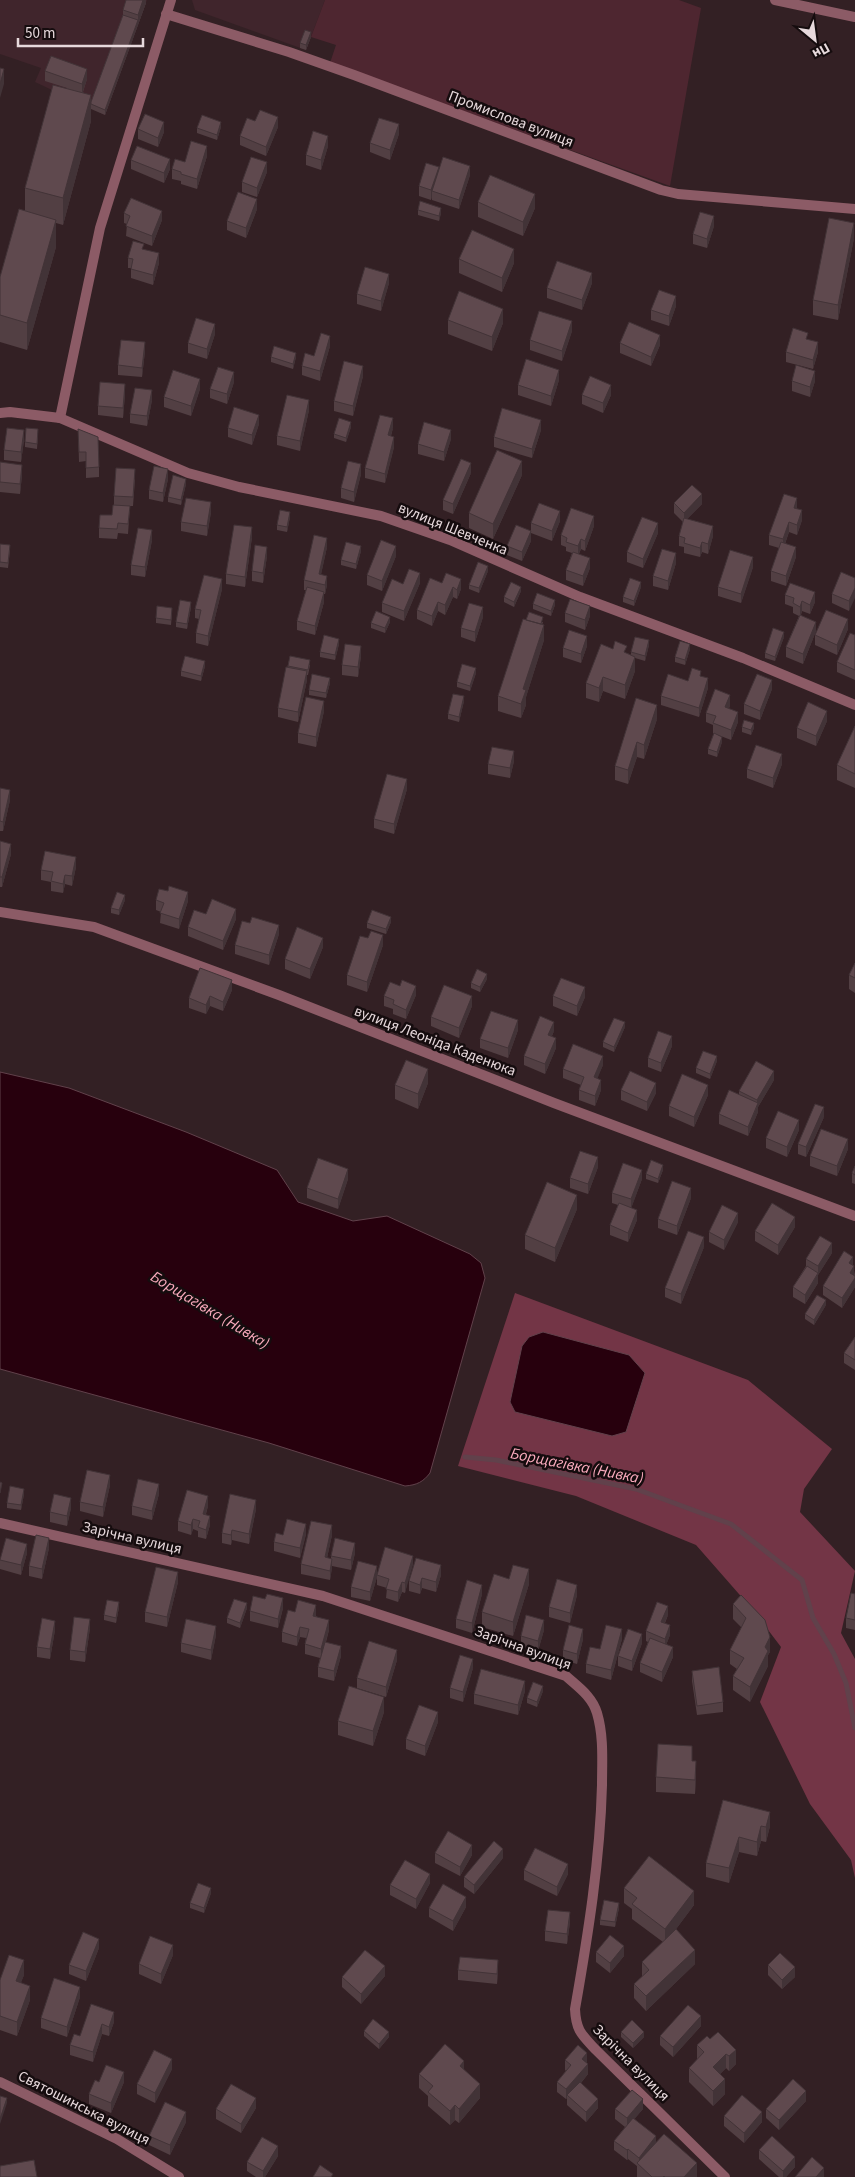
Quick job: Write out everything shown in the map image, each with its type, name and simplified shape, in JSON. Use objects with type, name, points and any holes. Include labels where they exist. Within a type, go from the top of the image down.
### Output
[{"type":"street","points":[[60,418],[100,228],[170,0]]},
{"type":"street","points":[[775,0],[855,17]]},
{"type":"street","name":"Промислова вулиця","points":[[166,14],[289,52],[354,75],[661,190],[678,194],[855,209]]},
{"type":"street","name":"вулиця Шевченка","points":[[0,413],[19,412],[60,418],[188,473],[239,487],[381,516],[450,540],[572,594],[743,658],[855,705]]},
{"type":"street","name":"вулиця Леоніда Каденюка","points":[[0,912],[94,927],[279,995],[554,1103],[855,1216]]},
{"type":"street","name":"Зарічна вулиця","points":[[0,1523],[323,1596],[566,1676],[588,1695],[597,1712],[603,1740],[601,1807],[593,1904],[576,2010],[576,2025],[580,2033],[594,2049],[725,2177]]},
{"type":"street","name":"Святошинська вулиця","points":[[0,2082],[117,2139],[179,2177]]},
{"type":"shaded area","points":[[0,0],[147,0],[105,115],[35,82],[41,68],[0,54]]},
{"type":"shaded area","points":[[192,0],[325,0],[306,50],[195,10]]},
{"type":"shaded area","points":[[325,0],[679,0],[701,8],[670,186],[330,63],[336,45],[311,37]]},
{"type":"shaded area","points":[[515,1293],[748,1380],[832,1449],[804,1489],[800,1512],[855,1571],[841,1633],[855,1659],[855,1878],[851,1860],[810,1804],[760,1702],[781,1647],[753,1610],[696,1545],[576,1496],[458,1466]]},
{"type":"water","points":[[0,1072],[69,1088],[186,1132],[277,1170],[298,1202],[353,1221],[387,1216],[470,1254],[481,1263],[485,1278],[430,1473],[422,1481],[405,1486],[269,1443],[0,1369]]},
{"type":"water","points":[[543,1332],[629,1355],[645,1373],[626,1432],[612,1436],[515,1412],[510,1402],[522,1346],[529,1337]]},
{"type":"building","points":[[126,0],[143,0],[138,15],[123,10]]},
{"type":"building","points":[[123,15],[138,20],[105,110],[91,104],[91,102]]},
{"type":"building","points":[[305,30],[311,32],[306,45],[300,43]]},
{"type":"building","points":[[51,56],[87,69],[82,84],[45,71]]},
{"type":"building","points":[[0,68],[4,69],[0,84]]},
{"type":"building","points":[[53,85],[91,95],[63,198],[25,188]]},
{"type":"building","points":[[260,110],[278,117],[266,147],[240,136],[247,118],[255,121]]},
{"type":"building","points":[[145,114],[164,122],[158,138],[138,129]]},
{"type":"building","points":[[202,115],[221,122],[217,135],[197,128]]},
{"type":"building","points":[[379,118],[399,124],[390,150],[370,143]]},
{"type":"building","points":[[313,131],[328,136],[321,160],[306,155]]},
{"type":"building","points":[[191,141],[207,146],[197,179],[172,169],[175,159],[185,162]]},
{"type":"building","points":[[137,146],[170,159],[164,173],[131,160]]},
{"type":"building","points":[[251,157],[267,162],[257,188],[242,182]]},
{"type":"building","points":[[443,157],[470,166],[459,200],[432,191]]},
{"type":"building","points":[[426,163],[439,167],[431,190],[419,186]]},
{"type":"building","points":[[490,175],[535,194],[523,222],[478,202]]},
{"type":"building","points":[[238,192],[257,199],[246,228],[227,221]]},
{"type":"building","points":[[131,198],[162,211],[152,236],[126,226],[130,216],[124,213]]},
{"type":"building","points":[[420,201],[441,208],[439,216],[418,210]]},
{"type":"building","points":[[19,209],[56,220],[27,323],[0,315],[0,277]]},
{"type":"building","points":[[700,212],[714,216],[707,239],[693,234]]},
{"type":"building","points":[[829,218],[854,223],[838,305],[813,300]]},
{"type":"building","points":[[472,230],[514,249],[502,278],[459,259]]},
{"type":"building","points":[[133,241],[144,244],[142,249],[159,253],[153,275],[131,269],[133,259],[128,258]]},
{"type":"building","points":[[557,261],[592,273],[582,300],[547,288]]},
{"type":"building","points":[[365,267],[389,274],[381,301],[357,294]]},
{"type":"building","points":[[659,290],[676,296],[669,316],[651,310]]},
{"type":"building","points":[[459,291],[503,309],[492,337],[448,320]]},
{"type":"building","points":[[539,311],[572,321],[562,351],[530,340]]},
{"type":"building","points":[[196,318],[215,324],[207,349],[188,343]]},
{"type":"building","points":[[629,322],[660,335],[651,357],[620,343]]},
{"type":"building","points":[[793,328],[808,333],[806,339],[818,342],[813,360],[786,352]]},
{"type":"building","points":[[321,333],[330,336],[320,371],[302,366],[305,353],[314,356]]},
{"type":"building","points":[[121,340],[145,342],[142,368],[118,365]]},
{"type":"building","points":[[274,346],[296,353],[293,364],[271,357]]},
{"type":"building","points":[[526,359],[559,370],[551,396],[518,385]]},
{"type":"building","points":[[344,361],[363,366],[353,406],[334,401]]},
{"type":"building","points":[[796,365],[815,371],[810,387],[792,381]]},
{"type":"building","points":[[218,367],[234,372],[227,394],[210,389]]},
{"type":"building","points":[[173,370],[200,379],[191,406],[164,397]]},
{"type":"building","points":[[590,376],[611,385],[603,403],[582,395]]},
{"type":"building","points":[[100,382],[125,384],[123,408],[98,406]]},
{"type":"building","points":[[135,388],[152,390],[147,416],[130,414]]},
{"type":"building","points":[[287,395],[309,400],[300,441],[277,436]]},
{"type":"building","points":[[234,407],[259,415],[252,435],[228,428]]},
{"type":"building","points":[[502,408],[541,420],[532,449],[494,437]]},
{"type":"building","points":[[380,415],[393,418],[388,435],[394,437],[385,474],[365,468]]},
{"type":"building","points":[[339,418],[351,422],[346,438],[334,434]]},
{"type":"building","points":[[424,422],[451,430],[444,452],[418,444]]},
{"type":"building","points":[[7,428],[24,430],[21,452],[4,450]]},
{"type":"building","points":[[26,428],[38,429],[37,444],[25,442]]},
{"type":"building","points":[[78,429],[98,437],[99,467],[86,468],[86,452],[79,452]]},
{"type":"building","points":[[497,450],[522,461],[493,524],[469,513]]},
{"type":"building","points":[[461,459],[471,463],[453,504],[443,500]]},
{"type":"building","points":[[348,461],[361,464],[354,492],[341,488]]},
{"type":"building","points":[[0,462],[22,465],[20,484],[0,482]]},
{"type":"building","points":[[154,466],[168,469],[163,493],[149,490]]},
{"type":"building","points":[[116,468],[135,469],[133,497],[114,496]]},
{"type":"building","points":[[173,475],[186,479],[181,500],[168,497]]},
{"type":"building","points":[[692,485],[702,494],[684,513],[674,503]]},
{"type":"building","points":[[784,494],[797,498],[794,508],[802,510],[797,525],[789,522],[783,539],[769,535]]},
{"type":"building","points":[[186,498],[211,502],[207,526],[181,522]]},
{"type":"building","points":[[539,503],[560,511],[552,531],[531,523]]},
{"type":"building","points":[[113,505],[130,506],[128,524],[118,523],[117,529],[99,528],[100,515],[112,515]]},
{"type":"building","points":[[571,508],[594,516],[585,541],[581,539],[578,546],[566,542],[567,538],[561,535]]},
{"type":"building","points":[[280,510],[290,512],[287,527],[277,525]]},
{"type":"building","points":[[642,517],[658,523],[643,559],[627,552]]},
{"type":"building","points":[[684,518],[713,526],[708,544],[702,542],[700,548],[684,543],[685,538],[679,536]]},
{"type":"building","points":[[234,525],[252,527],[245,577],[226,574]]},
{"type":"building","points":[[516,525],[531,531],[522,552],[507,546]]},
{"type":"building","points":[[138,528],[152,530],[145,567],[131,565]]},
{"type":"building","points":[[314,535],[327,538],[319,574],[327,576],[325,585],[304,580]]},
{"type":"building","points":[[381,540],[396,546],[382,581],[367,575]]},
{"type":"building","points":[[346,542],[361,546],[356,564],[341,560]]},
{"type":"building","points":[[781,542],[796,547],[786,576],[771,571]]},
{"type":"building","points":[[0,544],[10,545],[8,563],[0,562]]},
{"type":"building","points":[[255,545],[267,547],[263,573],[252,571]]},
{"type":"building","points":[[662,549],[676,553],[668,581],[653,576]]},
{"type":"building","points":[[730,550],[753,557],[741,594],[718,587]]},
{"type":"building","points":[[573,552],[590,558],[583,576],[566,570]]},
{"type":"building","points":[[478,562],[488,566],[479,588],[469,585]]},
{"type":"building","points":[[409,569],[420,573],[404,611],[382,603],[392,579],[403,584]]},
{"type":"building","points":[[841,572],[855,578],[855,588],[849,601],[832,594]]},
{"type":"building","points":[[446,573],[461,579],[457,590],[453,587],[445,605],[438,602],[432,616],[417,610],[430,578],[442,583]]},
{"type":"building","points":[[204,575],[222,579],[208,636],[196,633],[201,610],[195,609]]},
{"type":"building","points":[[630,578],[641,582],[634,601],[623,597]]},
{"type":"building","points":[[511,582],[521,587],[514,602],[504,597]]},
{"type":"building","points":[[790,583],[815,592],[810,605],[802,601],[800,607],[793,603],[794,598],[785,595]]},
{"type":"building","points":[[307,587],[324,592],[315,626],[297,621]]},
{"type":"building","points":[[537,593],[555,600],[551,611],[533,604]]},
{"type":"building","points":[[570,599],[590,606],[585,620],[565,613]]},
{"type":"building","points":[[180,600],[191,602],[187,624],[176,622]]},
{"type":"building","points":[[469,603],[483,607],[475,632],[461,628]]},
{"type":"building","points":[[157,606],[172,608],[171,620],[156,618]]},
{"type":"building","points":[[826,610],[848,619],[837,645],[815,635]]},
{"type":"building","points":[[376,611],[390,617],[385,628],[371,623]]},
{"type":"building","points":[[529,612],[543,617],[541,624],[526,620]]},
{"type":"building","points":[[800,615],[816,622],[803,654],[786,647]]},
{"type":"building","points":[[523,619],[544,625],[523,689],[526,690],[521,704],[498,696]]},
{"type":"building","points":[[773,628],[784,632],[775,657],[765,653]]},
{"type":"building","points":[[569,630],[587,636],[581,654],[563,648]]},
{"type":"building","points":[[850,633],[855,635],[855,670],[837,662]]},
{"type":"building","points":[[324,635],[339,639],[335,655],[320,652]]},
{"type":"building","points":[[635,637],[649,640],[645,656],[631,652]]},
{"type":"building","points":[[615,641],[627,646],[624,652],[635,657],[625,685],[603,677],[599,688],[586,683],[601,644],[613,649]]},
{"type":"building","points":[[680,641],[690,644],[685,660],[675,657]]},
{"type":"building","points":[[345,644],[361,646],[358,667],[342,665]]},
{"type":"building","points":[[185,656],[205,661],[201,676],[181,671]]},
{"type":"building","points":[[290,656],[310,660],[308,670],[288,666]]},
{"type":"building","points":[[462,664],[476,668],[470,686],[457,682]]},
{"type":"building","points":[[286,667],[307,671],[298,712],[278,708]]},
{"type":"building","points":[[692,668],[701,671],[700,676],[708,678],[699,708],[661,696],[668,674],[688,681]]},
{"type":"building","points":[[312,674],[330,678],[326,693],[309,690]]},
{"type":"building","points":[[757,674],[772,680],[760,711],[744,704]]},
{"type":"building","points":[[715,689],[730,695],[725,707],[738,712],[731,730],[713,723],[716,716],[706,713]]},
{"type":"building","points":[[453,694],[464,696],[459,717],[448,714]]},
{"type":"building","points":[[306,697],[324,701],[316,737],[298,733]]},
{"type":"building","points":[[636,698],[657,705],[644,745],[637,742],[628,770],[615,766]]},
{"type":"building","points":[[808,702],[827,711],[816,736],[797,728]]},
{"type":"building","points":[[744,720],[754,723],[751,730],[742,727]]},
{"type":"building","points":[[855,726],[855,774],[837,765]]},
{"type":"building","points":[[714,733],[722,737],[717,752],[708,749]]},
{"type":"building","points":[[756,745],[782,754],[773,778],[747,769]]},
{"type":"building","points":[[492,747],[514,751],[510,768],[488,764]]},
{"type":"building","points":[[387,774],[407,779],[394,824],[374,819]]},
{"type":"building","points":[[0,788],[10,790],[3,822],[0,821]]},
{"type":"building","points":[[0,841],[11,844],[2,877],[0,877]]},
{"type":"building","points":[[45,851],[76,857],[72,876],[65,875],[63,884],[51,881],[53,872],[41,870]]},
{"type":"building","points":[[169,886],[188,892],[179,919],[160,913],[164,903],[156,900],[159,889],[168,891]]},
{"type":"building","points":[[117,892],[125,895],[119,910],[111,908]]},
{"type":"building","points":[[212,899],[236,909],[223,941],[188,927],[194,910],[206,914]]},
{"type":"building","points":[[372,910],[391,917],[386,929],[367,923]]},
{"type":"building","points":[[252,917],[279,925],[269,955],[235,945],[242,921],[250,923]]},
{"type":"building","points":[[297,927],[323,938],[310,969],[285,959]]},
{"type":"building","points":[[371,931],[383,935],[367,982],[347,975],[360,936],[368,938]]},
{"type":"building","points":[[855,963],[855,978],[849,975]]},
{"type":"building","points":[[200,968],[232,980],[223,1002],[210,996],[206,1005],[189,998]]},
{"type":"building","points":[[477,969],[487,974],[480,987],[471,983]]},
{"type":"building","points":[[561,978],[585,987],[577,1006],[553,996]]},
{"type":"building","points":[[402,980],[416,986],[406,1010],[393,1004],[394,1000],[384,996],[390,982],[400,986]]},
{"type":"building","points":[[444,985],[472,996],[459,1028],[431,1017]]},
{"type":"building","points":[[491,1011],[518,1020],[508,1048],[480,1039]]},
{"type":"building","points":[[540,1016],[554,1022],[548,1035],[556,1038],[545,1064],[524,1056]]},
{"type":"building","points":[[614,1018],[625,1022],[614,1047],[603,1042]]},
{"type":"building","points":[[658,1031],[672,1036],[661,1063],[648,1058]]},
{"type":"building","points":[[573,1044],[603,1056],[594,1077],[601,1080],[595,1096],[579,1090],[584,1077],[563,1069]]},
{"type":"building","points":[[703,1051],[717,1056],[710,1074],[696,1068]]},
{"type":"building","points":[[406,1060],[428,1069],[418,1094],[395,1085]]},
{"type":"building","points":[[756,1061],[774,1071],[757,1100],[739,1091]]},
{"type":"building","points":[[630,1071],[656,1083],[647,1102],[621,1090]]},
{"type":"building","points":[[682,1074],[708,1085],[694,1117],[669,1106]]},
{"type":"building","points":[[729,1090],[758,1103],[748,1127],[719,1114]]},
{"type":"building","points":[[815,1104],[824,1107],[806,1147],[798,1144]]},
{"type":"building","points":[[778,1111],[799,1120],[787,1147],[766,1138]]},
{"type":"building","points":[[821,1129],[848,1139],[837,1166],[810,1156]]},
{"type":"building","points":[[580,1151],[598,1157],[588,1184],[570,1178]]},
{"type":"building","points":[[318,1158],[348,1169],[338,1199],[307,1188]]},
{"type":"building","points":[[651,1160],[663,1165],[658,1179],[646,1174]]},
{"type":"building","points":[[623,1163],[642,1170],[631,1199],[612,1193]]},
{"type":"building","points":[[672,1181],[691,1188],[677,1226],[658,1219]]},
{"type":"building","points":[[547,1182],[577,1195],[555,1248],[525,1235]]},
{"type":"building","points":[[619,1203],[637,1210],[628,1233],[610,1225]]},
{"type":"building","points":[[772,1203],[795,1217],[778,1245],[755,1231]]},
{"type":"building","points":[[722,1205],[738,1213],[724,1240],[709,1232]]},
{"type":"building","points":[[688,1231],[704,1237],[681,1294],[665,1288]]},
{"type":"building","points":[[820,1236],[832,1243],[818,1266],[806,1259]]},
{"type":"building","points":[[844,1251],[853,1257],[849,1263],[854,1266],[850,1273],[855,1278],[842,1298],[823,1286]]},
{"type":"building","points":[[807,1266],[818,1273],[805,1295],[793,1287]]},
{"type":"building","points":[[817,1295],[826,1300],[814,1320],[805,1314]]},
{"type":"building","points":[[855,1337],[855,1360],[844,1353]]},
{"type":"building","points":[[87,1470],[110,1475],[103,1507],[80,1502]]},
{"type":"building","points":[[138,1479],[159,1484],[152,1511],[132,1506]]},
{"type":"building","points":[[10,1486],[24,1489],[21,1505],[7,1503]]},
{"type":"building","points":[[187,1490],[208,1496],[203,1514],[210,1516],[206,1530],[198,1527],[200,1521],[193,1519],[191,1525],[178,1521]]},
{"type":"building","points":[[54,1494],[71,1498],[67,1516],[50,1512]]},
{"type":"building","points":[[230,1494],[256,1500],[249,1534],[232,1530],[231,1535],[222,1533]]},
{"type":"building","points":[[287,1519],[306,1524],[300,1548],[274,1542],[276,1533],[283,1535]]},
{"type":"building","points":[[311,1521],[332,1525],[325,1557],[332,1559],[330,1571],[301,1564]]},
{"type":"building","points":[[36,1535],[49,1538],[42,1569],[29,1566]]},
{"type":"building","points":[[6,1538],[27,1544],[21,1565],[0,1560]]},
{"type":"building","points":[[335,1538],[355,1543],[351,1560],[331,1556]]},
{"type":"building","points":[[385,1547],[413,1556],[405,1583],[402,1582],[398,1592],[386,1589],[389,1579],[377,1575]]},
{"type":"building","points":[[416,1558],[441,1565],[436,1582],[422,1578],[420,1585],[409,1581]]},
{"type":"building","points":[[358,1561],[377,1566],[370,1592],[351,1587]]},
{"type":"building","points":[[513,1565],[529,1569],[513,1622],[482,1612],[494,1574],[509,1579]]},
{"type":"building","points":[[156,1567],[178,1572],[167,1617],[145,1612]]},
{"type":"building","points":[[557,1579],[577,1585],[570,1613],[549,1607]]},
{"type":"building","points":[[467,1580],[482,1585],[472,1623],[456,1619]]},
{"type":"building","points":[[851,1593],[855,1594],[855,1620],[846,1618]]},
{"type":"building","points":[[267,1594],[283,1598],[278,1619],[250,1611],[253,1596],[265,1599]]},
{"type":"building","points":[[741,1595],[765,1620],[770,1637],[765,1647],[768,1651],[750,1687],[733,1676],[744,1658],[730,1650],[746,1618],[733,1604]]},
{"type":"building","points":[[234,1599],[247,1603],[240,1623],[227,1618]]},
{"type":"building","points":[[107,1600],[119,1602],[116,1618],[104,1615]]},
{"type":"building","points":[[298,1600],[316,1605],[313,1616],[329,1620],[321,1649],[305,1644],[309,1629],[300,1627],[297,1637],[282,1632],[288,1610],[295,1612]]},
{"type":"building","points":[[657,1602],[668,1606],[661,1622],[670,1625],[665,1639],[646,1631]]},
{"type":"building","points":[[526,1615],[544,1620],[538,1641],[521,1636]]},
{"type":"building","points":[[74,1617],[90,1619],[85,1652],[70,1650]]},
{"type":"building","points":[[42,1618],[55,1621],[50,1649],[37,1647]]},
{"type":"building","points":[[186,1619],[216,1626],[211,1650],[181,1643]]},
{"type":"building","points":[[569,1625],[583,1629],[577,1654],[563,1650]]},
{"type":"building","points":[[606,1625],[622,1629],[611,1670],[586,1664],[590,1647],[600,1649]]},
{"type":"building","points":[[628,1629],[642,1634],[632,1661],[618,1656]]},
{"type":"building","points":[[650,1638],[673,1647],[662,1672],[640,1663]]},
{"type":"building","points":[[369,1641],[397,1650],[386,1687],[357,1678]]},
{"type":"building","points":[[325,1642],[341,1646],[334,1671],[318,1667]]},
{"type":"building","points":[[460,1655],[473,1659],[463,1692],[450,1688]]},
{"type":"building","points":[[719,1667],[723,1702],[697,1706],[692,1671]]},
{"type":"building","points":[[481,1669],[525,1681],[518,1705],[474,1694]]},
{"type":"building","points":[[533,1682],[543,1686],[537,1702],[527,1698]]},
{"type":"building","points":[[349,1686],[384,1697],[373,1731],[338,1721]]},
{"type":"building","points":[[419,1705],[438,1712],[425,1746],[406,1739]]},
{"type":"building","points":[[658,1744],[692,1746],[692,1761],[696,1761],[695,1780],[656,1777]]},
{"type":"building","points":[[723,1800],[770,1812],[766,1827],[761,1826],[757,1842],[739,1837],[729,1868],[706,1863]]},
{"type":"building","points":[[448,1831],[472,1845],[460,1867],[435,1853]]},
{"type":"building","points":[[494,1841],[503,1849],[474,1885],[464,1877]]},
{"type":"building","points":[[535,1848],[568,1864],[557,1887],[524,1870]]},
{"type":"building","points":[[649,1856],[694,1891],[665,1929],[632,1904],[637,1898],[624,1888]]},
{"type":"building","points":[[405,1860],[430,1874],[416,1899],[390,1885]]},
{"type":"building","points":[[198,1883],[211,1888],[204,1908],[190,1903]]},
{"type":"building","points":[[443,1884],[466,1897],[453,1921],[429,1908]]},
{"type":"building","points":[[604,1900],[619,1903],[615,1922],[600,1920]]},
{"type":"building","points":[[548,1910],[570,1912],[567,1934],[545,1931]]},
{"type":"building","points":[[676,1929],[695,1950],[646,1996],[634,1984],[649,1970],[642,1962]]},
{"type":"building","points":[[83,1932],[99,1939],[86,1971],[69,1965]]},
{"type":"building","points":[[610,1935],[624,1946],[610,1963],[596,1952]]},
{"type":"building","points":[[150,1936],[173,1945],[161,1974],[139,1964]]},
{"type":"building","points":[[365,1950],[385,1966],[361,1994],[342,1977]]},
{"type":"building","points":[[780,1953],[795,1967],[782,1980],[768,1965]]},
{"type":"building","points":[[9,1955],[24,1960],[16,1981],[30,1986],[17,2022],[0,2016],[0,1980]]},
{"type":"building","points":[[460,1957],[498,1960],[497,1974],[458,1970]]},
{"type":"building","points":[[54,1978],[80,1987],[67,2027],[41,2018]]},
{"type":"building","points":[[91,2004],[114,2012],[109,2027],[102,2024],[93,2052],[70,2045],[74,2034],[80,2036]]},
{"type":"building","points":[[688,2005],[701,2016],[673,2047],[660,2036]]},
{"type":"building","points":[[373,2019],[389,2032],[379,2044],[364,2031]]},
{"type":"building","points":[[632,2020],[644,2032],[633,2043],[621,2032]]},
{"type":"building","points":[[718,2032],[736,2050],[729,2056],[726,2054],[713,2067],[725,2079],[713,2091],[689,2068],[704,2052],[697,2045],[707,2036],[710,2039]]},
{"type":"building","points":[[445,2044],[464,2061],[460,2066],[480,2084],[459,2109],[455,2105],[450,2111],[428,2092],[433,2086],[419,2074]]},
{"type":"building","points":[[578,2045],[587,2053],[582,2059],[588,2064],[566,2089],[557,2082],[571,2065],[565,2060]]},
{"type":"building","points":[[154,2050],[172,2059],[155,2093],[137,2084]]},
{"type":"building","points":[[106,2065],[124,2072],[111,2103],[89,2094],[95,2080],[99,2082]]},
{"type":"building","points":[[793,2079],[806,2091],[779,2120],[766,2109]]},
{"type":"building","points":[[580,2082],[598,2099],[586,2112],[567,2095]]},
{"type":"building","points":[[231,2084],[256,2098],[241,2124],[216,2109]]},
{"type":"building","points":[[632,2090],[643,2099],[627,2118],[615,2109]]},
{"type":"building","points":[[742,2095],[762,2112],[744,2133],[724,2116]]},
{"type":"building","points":[[0,2096],[7,2098],[0,2119]]},
{"type":"building","points":[[165,2102],[186,2112],[170,2145],[149,2136]]},
{"type":"building","points":[[633,2118],[656,2136],[639,2158],[614,2141]]},
{"type":"building","points":[[664,2134],[697,2163],[684,2177],[652,2177],[637,2163]]},
{"type":"building","points":[[772,2136],[795,2157],[783,2171],[759,2150]]},
{"type":"building","points":[[262,2137],[278,2146],[263,2171],[247,2162]]},
{"type":"building","points":[[812,2157],[824,2168],[816,2177],[795,2177]]},
{"type":"building","points":[[34,2160],[37,2177],[0,2177],[0,2166]]},
{"type":"building","points":[[320,2165],[333,2174],[331,2177],[313,2177]]},
{"type":"waterway","name":"Борщагівка (Нивка)","points":[[465,1457],[496,1460],[636,1489],[731,1524],[802,1580],[813,1618],[834,1654],[846,1683],[855,1728]]}]
